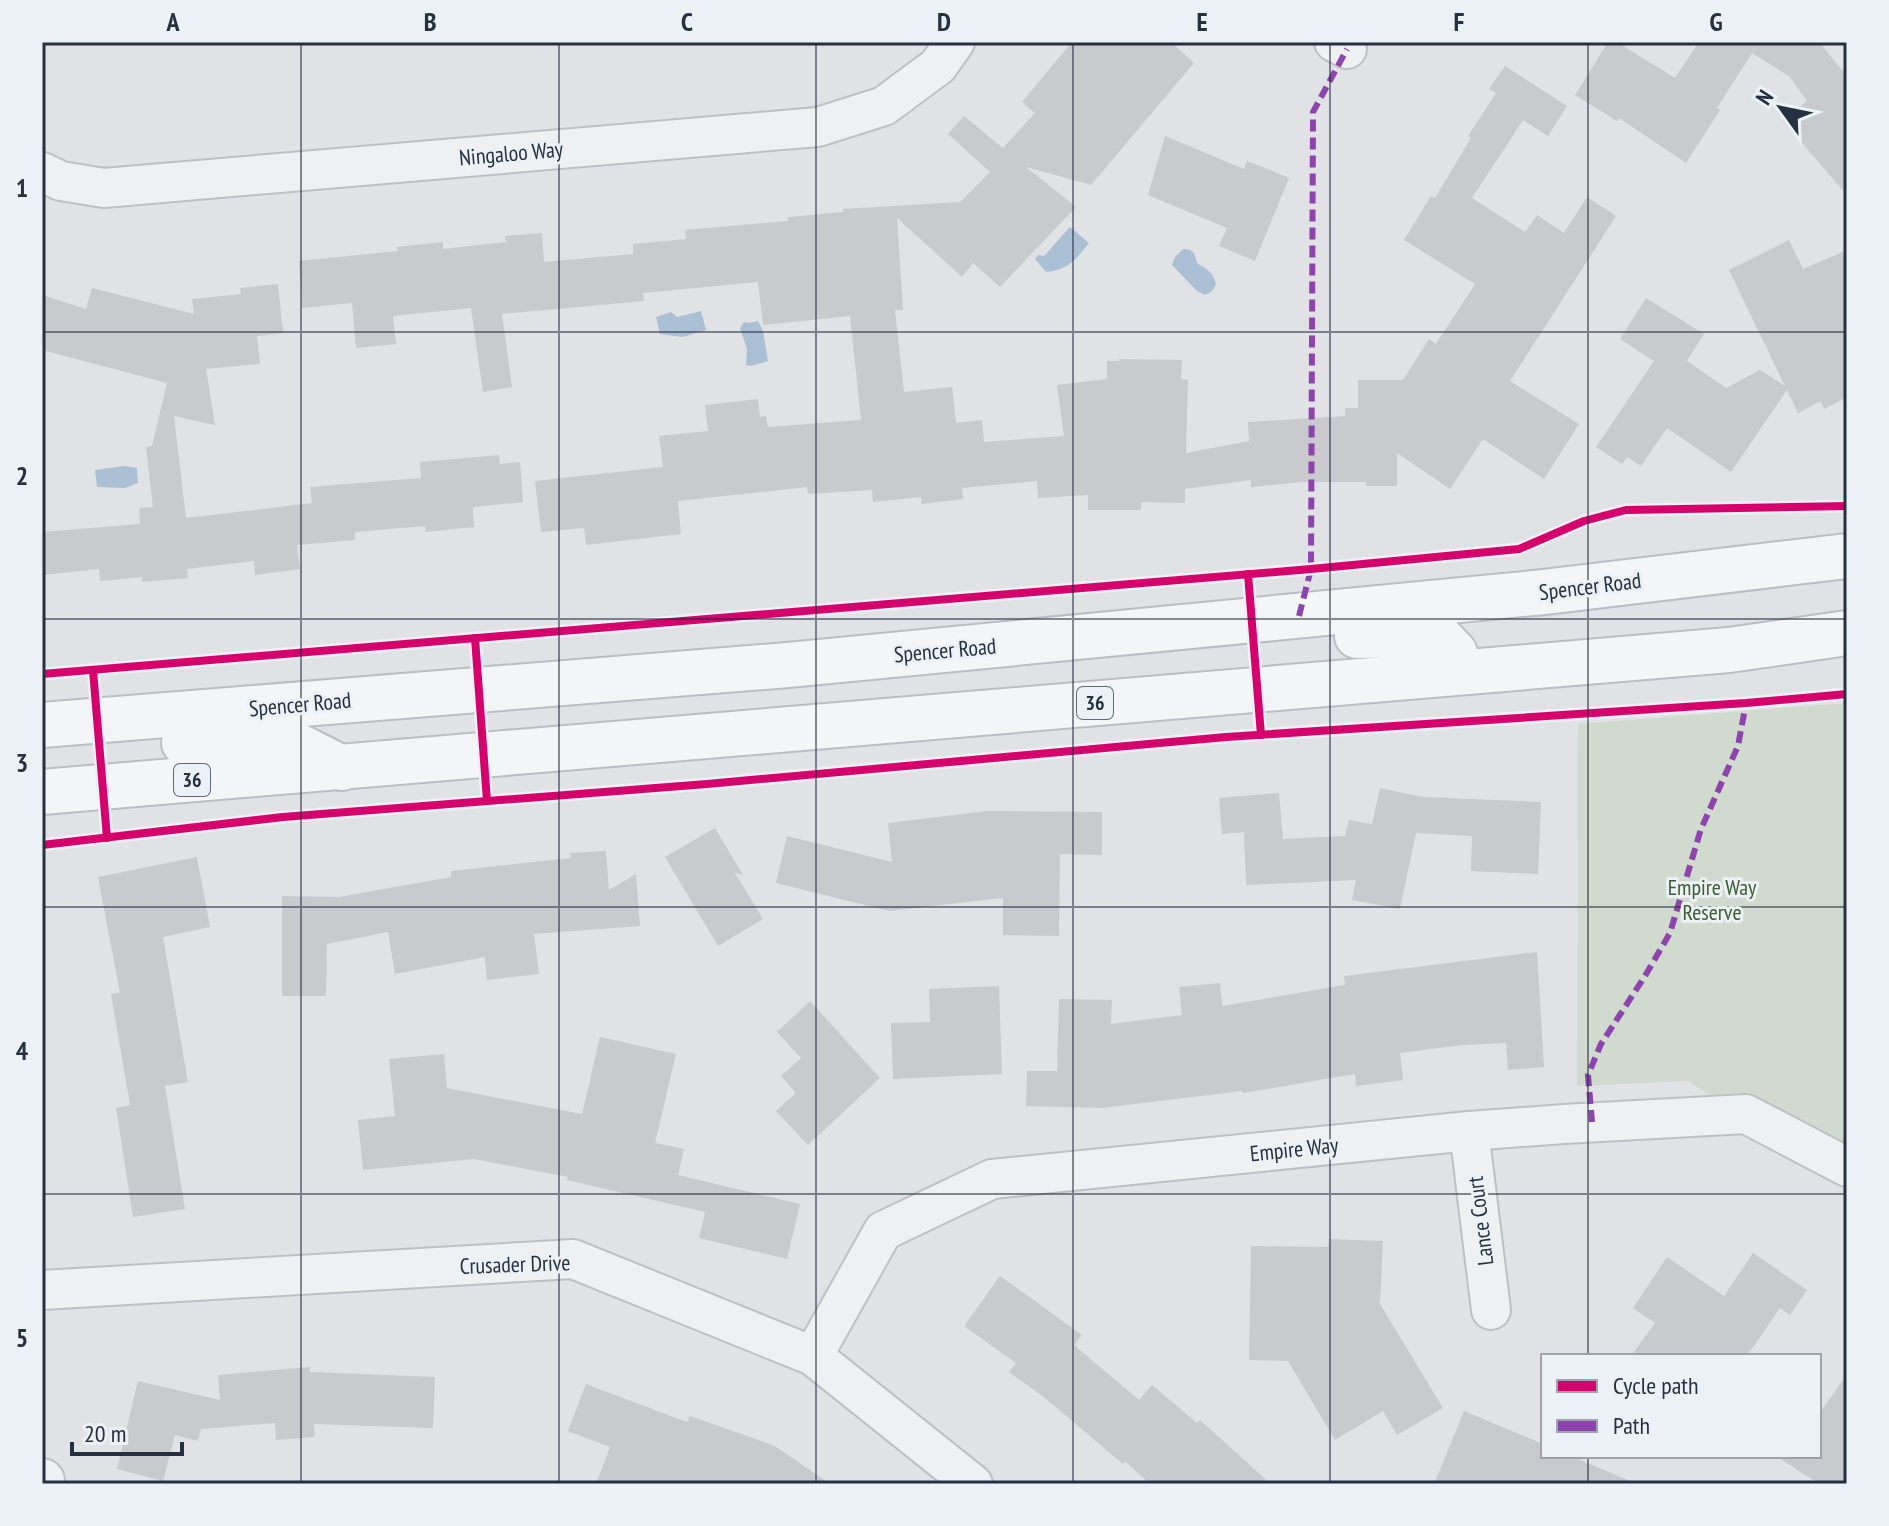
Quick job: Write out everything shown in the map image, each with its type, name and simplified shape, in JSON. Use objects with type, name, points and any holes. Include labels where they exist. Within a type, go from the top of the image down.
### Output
[{"type":"main road","points":[[1805,561],[1847,539]]},
{"type":"main road","name":"Spencer Road","points":[[42,725],[773,666],[1544,592],[1847,556]]},
{"type":"main road","points":[[1252,621],[1300,631],[1370,637],[1437,634],[1455,653],[1460,672]]},
{"type":"main road","name":"36","points":[[42,792],[1729,650],[1847,633]]},
{"type":"main road","points":[[153,716],[162,736],[181,743],[283,738],[342,768]]},
{"type":"street","name":"Ningaloo Way","points":[[42,172],[61,181],[104,188],[818,127],[884,106],[938,66],[955,42]]},
{"type":"street","name":"Empire Way","points":[[813,1356],[883,1231],[992,1179],[1469,1131],[1746,1114],[1847,1167]]},
{"type":"street","name":"Lance Court","points":[[1469,1131],[1491,1310]]},
{"type":"street","name":"Crusader Drive","points":[[42,1290],[573,1259],[813,1356],[973,1484]]},
{"type":"green space","name":"Empire Way Reserve","points":[[1847,703],[1847,1158],[1723,1104],[1688,1081],[1577,1086],[1578,724]]},
{"type":"water","points":[[1070,227],[1089,243],[1066,266],[1046,272],[1035,259],[1038,255],[1044,256]]},
{"type":"water","points":[[1183,249],[1193,252],[1198,264],[1212,275],[1216,285],[1211,292],[1205,295],[1197,291],[1172,265]]},
{"type":"water","points":[[701,311],[706,330],[683,337],[660,334],[656,317],[671,312],[677,317]]},
{"type":"water","points":[[758,321],[763,331],[768,361],[746,365],[747,349],[740,328],[744,322]]},
{"type":"water","points":[[125,466],[137,468],[138,483],[125,488],[97,487],[95,470]]},
{"type":"building","points":[[1072,42],[1171,42],[1194,63],[1091,185],[1026,167],[1076,207],[1000,287],[973,263],[962,277],[897,218],[903,310],[895,310],[904,392],[952,387],[956,423],[982,420],[984,442],[1064,436],[1057,385],[1107,379],[1107,361],[1182,360],[1181,379],[1188,380],[1186,453],[1249,441],[1248,422],[1345,416],[1345,408],[1358,408],[1358,380],[1403,380],[1429,339],[1436,344],[1475,284],[1404,240],[1431,196],[1435,198],[1471,138],[1468,136],[1496,93],[1489,89],[1505,66],[1567,106],[1548,136],[1523,120],[1472,198],[1525,232],[1537,215],[1564,233],[1587,197],[1616,216],[1510,381],[1579,424],[1544,479],[1483,439],[1450,489],[1397,453],[1397,486],[1366,486],[1366,482],[1302,482],[1251,487],[1251,480],[1185,489],[1185,503],[1141,502],[1141,510],[1088,510],[1088,495],[1038,498],[1037,481],[962,488],[963,499],[922,504],[921,497],[873,502],[872,490],[808,494],[807,487],[678,501],[681,534],[586,545],[584,528],[541,532],[535,481],[663,467],[659,436],[708,431],[705,405],[758,399],[760,417],[766,416],[768,427],[861,420],[850,316],[763,325],[758,282],[643,293],[644,301],[502,314],[512,387],[483,392],[471,308],[393,316],[396,344],[356,348],[352,303],[302,308],[299,261],[398,251],[397,247],[443,242],[443,249],[506,242],[505,236],[542,233],[544,262],[633,254],[633,244],[686,239],[685,230],[788,221],[788,217],[843,212],[843,209],[960,202],[990,172],[948,134],[964,116],[1003,148],[1035,113],[1022,102]]},
{"type":"building","points":[[1608,42],[1617,42],[1675,78],[1699,42],[1819,42],[1847,76],[1847,195],[1783,121],[1807,101],[1789,76],[1752,53],[1686,163],[1619,118],[1617,121],[1575,95]]},
{"type":"building","points":[[1165,136],[1244,169],[1247,161],[1289,178],[1255,261],[1219,246],[1227,228],[1148,195]]},
{"type":"building","points":[[1789,240],[1803,269],[1847,250],[1847,397],[1824,409],[1821,401],[1798,413],[1787,390],[1731,472],[1667,428],[1641,466],[1627,457],[1622,464],[1596,447],[1654,361],[1620,339],[1646,298],[1704,334],[1687,361],[1726,388],[1760,370],[1785,386],[1729,270]]},
{"type":"building","points":[[278,284],[283,333],[257,336],[260,364],[206,369],[215,425],[174,416],[186,518],[312,503],[310,487],[421,478],[420,462],[499,455],[500,464],[520,462],[523,502],[473,507],[474,527],[426,532],[425,526],[355,532],[355,540],[297,545],[300,569],[255,575],[254,561],[187,569],[188,578],[142,582],[142,577],[100,581],[99,569],[42,575],[42,532],[140,524],[139,508],[153,507],[146,447],[152,446],[167,383],[42,350],[42,295],[86,309],[92,288],[194,314],[192,299],[241,294],[240,288]]},
{"type":"building","points":[[1380,788],[1423,797],[1541,802],[1538,874],[1471,871],[1472,836],[1416,833],[1400,909],[1352,900],[1356,880],[1246,885],[1244,832],[1222,834],[1219,798],[1279,793],[1283,839],[1345,836],[1349,820],[1372,824]]},
{"type":"building","points":[[987,811],[1102,812],[1102,855],[1060,854],[1059,936],[1003,935],[1003,898],[889,911],[776,883],[787,836],[892,862],[888,823]]},
{"type":"building","points":[[715,828],[743,875],[735,873],[763,919],[718,946],[665,857]]},
{"type":"building","points":[[606,851],[609,890],[636,874],[640,926],[534,934],[539,974],[487,980],[485,957],[395,974],[388,932],[327,944],[326,996],[282,996],[282,896],[339,897],[451,877],[451,871],[571,858],[570,853]]},
{"type":"building","points":[[197,857],[210,927],[163,937],[188,1082],[165,1086],[185,1209],[133,1217],[116,1108],[130,1105],[111,994],[120,993],[98,877]]},
{"type":"building","points":[[1537,952],[1544,1067],[1508,1070],[1506,1043],[1463,1045],[1400,1053],[1403,1080],[1356,1086],[1355,1074],[1243,1093],[1102,1108],[1026,1106],[1027,1071],[1057,1071],[1059,999],[1112,1000],[1111,1024],[1182,1015],[1179,987],[1220,983],[1222,1006],[1345,985],[1344,976]]},
{"type":"building","points":[[999,986],[1002,1074],[893,1079],[891,1023],[930,1022],[929,989]]},
{"type":"building","points":[[810,1001],[880,1078],[808,1145],[776,1111],[796,1093],[781,1076],[801,1058],[777,1032]]},
{"type":"building","points":[[600,1037],[676,1054],[655,1143],[684,1149],[678,1175],[800,1204],[787,1259],[699,1238],[705,1212],[567,1180],[568,1177],[474,1159],[363,1170],[358,1120],[395,1116],[389,1059],[444,1054],[447,1088],[582,1114]]},
{"type":"building","points":[[1329,1239],[1383,1241],[1380,1304],[1443,1408],[1397,1435],[1383,1411],[1335,1440],[1288,1361],[1249,1360],[1251,1246],[1328,1247]]},
{"type":"building","points":[[1753,1253],[1807,1290],[1790,1315],[1780,1308],[1748,1354],[1632,1354],[1655,1323],[1633,1308],[1667,1257],[1724,1296]]},
{"type":"building","points":[[1000,1276],[1082,1335],[1074,1345],[1139,1400],[1152,1385],[1197,1423],[1200,1420],[1271,1484],[1150,1484],[1125,1461],[1123,1464],[1009,1372],[1016,1363],[964,1326]]},
{"type":"building","points":[[310,1367],[310,1372],[435,1377],[433,1428],[314,1424],[315,1437],[276,1440],[275,1423],[201,1429],[198,1441],[175,1435],[163,1481],[117,1469],[138,1381],[220,1400],[218,1375]]},
{"type":"building","points":[[1847,1374],[1847,1484],[1819,1484],[1779,1458],[1821,1458],[1821,1411]]},
{"type":"building","points":[[586,1384],[687,1422],[690,1416],[775,1446],[830,1484],[596,1484],[610,1447],[568,1431]]},
{"type":"building","points":[[1464,1411],[1541,1443],[1541,1458],[1576,1458],[1637,1484],[1434,1484]]},
{"type":"marked path","points":[[1299,616],[1311,569],[1313,112],[1347,49]]},
{"type":"marked path","points":[[1592,1122],[1588,1075],[1601,1044],[1670,933],[1701,829],[1738,746],[1746,703]]},
{"type":"cycle path","points":[[42,674],[1519,549],[1584,521],[1626,510],[1847,506]]},
{"type":"cycle path","points":[[1248,574],[1261,735]]},
{"type":"cycle path","points":[[475,638],[487,801]]},
{"type":"cycle path","points":[[93,670],[107,838]]},
{"type":"cycle path","points":[[42,845],[283,817],[707,784],[1226,737],[1847,694]]}]
